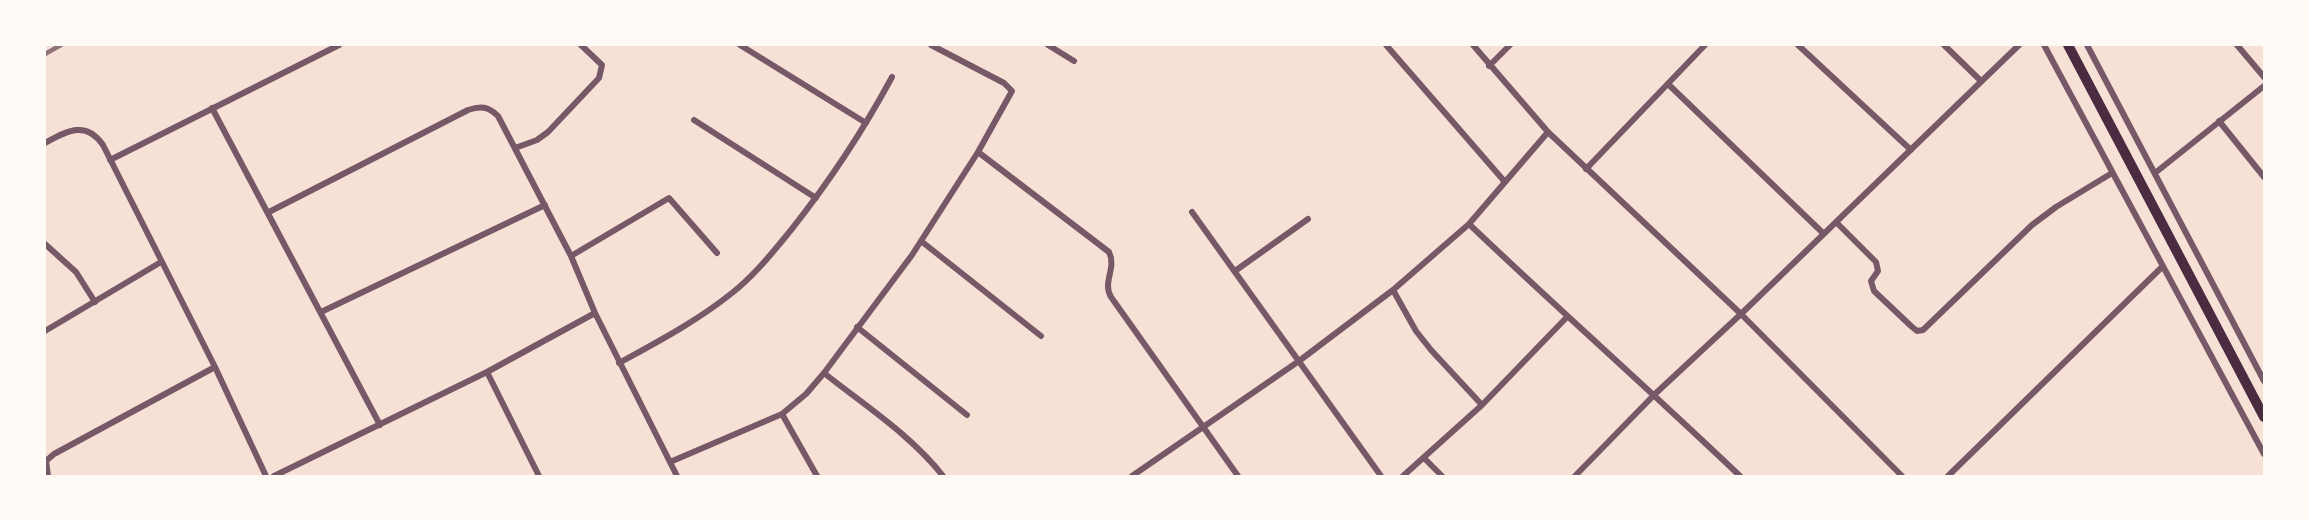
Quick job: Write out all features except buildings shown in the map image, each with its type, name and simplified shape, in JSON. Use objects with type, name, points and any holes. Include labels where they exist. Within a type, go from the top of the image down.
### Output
[{"type":"main road","points":[[2068,45],[2264,417]]},
{"type":"street","points":[[110,160],[339,45]]},
{"type":"street","points":[[515,148],[537,140],[548,132],[599,78],[602,65],[581,45]]},
{"type":"street","points":[[740,45],[866,123]]},
{"type":"street","points":[[670,462],[782,414],[806,394],[921,241],[978,152],[1012,91],[1004,83],[931,45]]},
{"type":"street","points":[[1048,45],[1074,62]]},
{"type":"street","points":[[1386,45],[1505,182]]},
{"type":"street","points":[[1473,45],[1548,132],[1741,314],[1902,476]]},
{"type":"street","points":[[1490,66],[1510,45]]},
{"type":"street","points":[[1586,169],[1706,45]]},
{"type":"street","points":[[1798,45],[1911,150]]},
{"type":"street","points":[[1944,45],[1981,81]]},
{"type":"street","points":[[1576,476],[1655,394],[2019,45]]},
{"type":"street","points":[[2044,45],[2264,454]]},
{"type":"street","points":[[2087,45],[2264,381]]},
{"type":"street","points":[[2237,45],[2264,77]]},
{"type":"street","points":[[619,363],[688,326],[734,292],[774,250],[816,198],[866,123],[892,77]]},
{"type":"street","points":[[1668,84],[1824,234]]},
{"type":"street","points":[[2155,173],[2264,86]]},
{"type":"street","points":[[269,212],[468,110],[478,107],[490,109],[498,116],[571,256],[619,363],[677,476]]},
{"type":"street","points":[[213,108],[380,425]]},
{"type":"street","points":[[694,120],[816,198]]},
{"type":"street","points":[[2219,121],[2264,177]]},
{"type":"street","points":[[45,143],[76,129],[87,131],[97,137],[215,367],[266,476]]},
{"type":"street","points":[[1132,476],[1299,361],[1393,290],[1469,224],[1548,132]]},
{"type":"street","points":[[978,152],[1109,252],[1113,260],[1113,267],[1107,291],[1238,476]]},
{"type":"street","points":[[1836,222],[1876,262],[1878,272],[1871,281],[1874,291],[1917,331],[1923,330],[2032,225],[2056,207],[2112,173]]},
{"type":"street","points":[[571,256],[669,198],[717,253]]},
{"type":"street","points":[[321,312],[545,205]]},
{"type":"street","points":[[1192,212],[1381,476]]},
{"type":"street","points":[[1235,271],[1308,219]]},
{"type":"street","points":[[1469,224],[1567,317],[1655,394],[1740,476]]},
{"type":"street","points":[[921,241],[1041,336]]},
{"type":"street","points":[[45,244],[76,272],[95,302]]},
{"type":"street","points":[[45,332],[161,262]]},
{"type":"street","points":[[1948,476],[2162,267]]},
{"type":"street","points":[[1393,290],[1416,331],[1482,405]]},
{"type":"street","points":[[273,476],[487,372],[595,313]]},
{"type":"street","points":[[1403,476],[1425,459],[1482,405],[1567,317]]},
{"type":"street","points":[[857,327],[967,415]]},
{"type":"street","points":[[48,476],[46,461],[54,453],[215,367]]},
{"type":"street","points":[[487,372],[538,476]]},
{"type":"street","points":[[824,373],[914,445],[943,476]]},
{"type":"street","points":[[782,414],[818,476]]},
{"type":"street","points":[[1425,459],[1442,476]]},
{"type":"railway","points":[[45,54],[61,45]]}]
